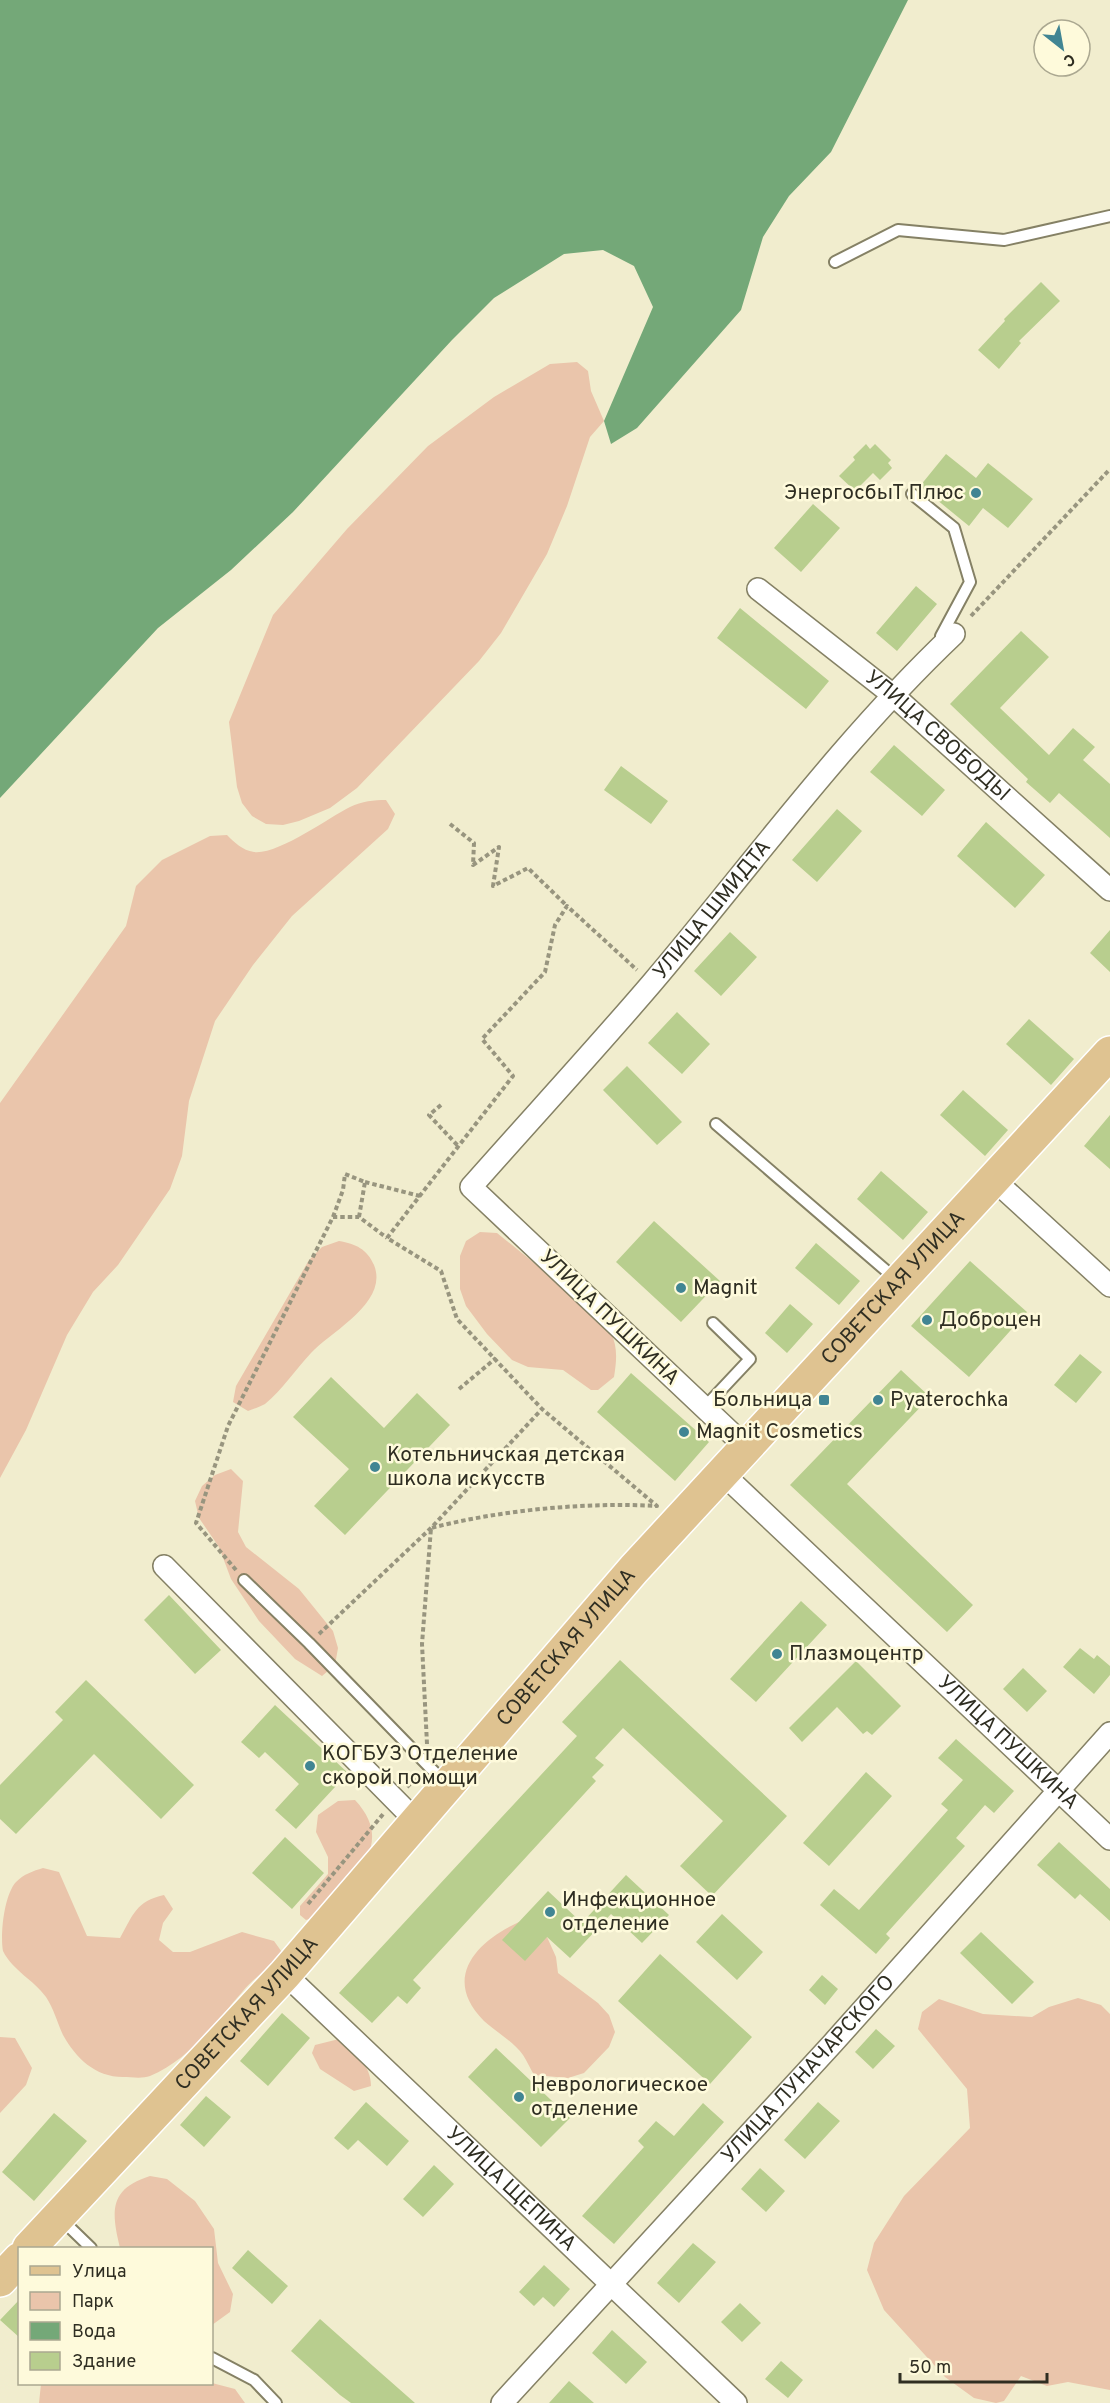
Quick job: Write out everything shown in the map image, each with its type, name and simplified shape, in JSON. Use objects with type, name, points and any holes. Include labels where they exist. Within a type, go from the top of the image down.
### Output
[{"type":"main road","name":"СОВЕТСКАЯ УЛИЦА","points":[[31,2247],[285,1974],[416,1821],[438,1776],[634,1569],[1110,1053]]},
{"type":"street","name":"УЛИЦА СВОБОДЫ","points":[[758,589],[894,694],[1110,890]]},
{"type":"street","name":"УЛИЦА ШМИДТА","points":[[471,1187],[652,983],[772,834],[894,694],[954,634]]},
{"type":"street","points":[[993,1179],[1110,1286]]},
{"type":"street","name":"УЛИЦА ПУШКИНА","points":[[471,1187],[746,1447]]},
{"type":"street","name":"УЛИЦА ПУШКИНА","points":[[722,1473],[1110,1839]]},
{"type":"street","points":[[164,1566],[416,1821]]},
{"type":"street","name":"УЛИЦА ЛУНАЧАРСКОГО","points":[[502,2403],[833,2043],[1110,1733]]},
{"type":"street","name":"УЛИЦА ЩЕПИНА","points":[[285,1974],[736,2403]]},
{"type":"lane","points":[[835,262],[898,230],[1004,240],[1110,216]]},
{"type":"lane","points":[[912,494],[954,528],[970,582],[949,625],[922,664]]},
{"type":"lane","points":[[716,1124],[899,1281]]},
{"type":"lane","points":[[704,1408],[750,1359],[713,1323]]},
{"type":"lane","points":[[244,1580],[309,1643],[438,1776]]},
{"type":"lane","points":[[59,2217],[90,2247]]},
{"type":"lane","points":[[213,2359],[254,2380],[276,2403]]},
{"type":"path","points":[[954,634],[1110,469]]},
{"type":"path","points":[[450,824],[474,843],[473,865],[499,847],[493,886],[528,868],[567,906]]},
{"type":"path","points":[[441,1105],[429,1115],[458,1146]]},
{"type":"path","points":[[244,1580],[196,1523],[228,1426],[333,1217],[343,1190],[345,1174],[420,1197]]},
{"type":"path","points":[[359,1217],[365,1182]]},
{"type":"path","points":[[333,1217],[359,1217],[387,1238]]},
{"type":"path","points":[[459,1389],[496,1358]]},
{"type":"path","points":[[309,1643],[431,1528],[542,1409],[657,1506],[620,1504],[474,1517],[431,1528]]},
{"type":"path","points":[[431,1528],[422,1644],[438,1776]]},
{"type":"green space","points":[[577,362],[588,371],[591,391],[604,421],[590,437],[567,506],[547,554],[501,633],[479,661],[357,788],[330,808],[283,825],[266,824],[252,816],[242,803],[237,787],[229,722],[273,615],[347,529],[428,446],[494,397],[550,364]]},
{"type":"green space","points":[[386,800],[395,814],[388,829],[292,916],[253,965],[215,1021],[189,1101],[182,1156],[170,1189],[118,1265],[93,1292],[67,1335],[26,1430],[0,1478],[0,1103],[126,926],[136,886],[162,860],[210,836],[227,835],[246,850],[254,852],[276,848],[354,805]]},
{"type":"green space","points":[[480,1232],[497,1233],[595,1312],[612,1334],[616,1349],[614,1377],[598,1390],[591,1390],[563,1370],[528,1367],[512,1360],[487,1334],[466,1306],[460,1289],[460,1256],[466,1241]]},
{"type":"green space","points":[[339,1241],[360,1248],[371,1259],[376,1279],[373,1291],[356,1315],[320,1344],[271,1398],[263,1405],[248,1411],[233,1402],[236,1386],[309,1260],[322,1247]]},
{"type":"green space","points":[[231,1469],[243,1481],[238,1532],[246,1547],[299,1589],[333,1631],[338,1648],[335,1665],[322,1676],[295,1659],[259,1621],[231,1579],[219,1547],[199,1518],[195,1501],[202,1486],[215,1475]]},
{"type":"green space","points":[[355,1800],[367,1817],[372,1833],[370,1848],[364,1863],[342,1891],[316,1917],[306,1920],[300,1915],[300,1906],[328,1874],[328,1857],[316,1832],[318,1815],[338,1801]]},
{"type":"green space","points":[[43,1868],[59,1872],[87,1936],[120,1938],[141,1905],[164,1895],[173,1909],[163,1923],[159,1940],[173,1952],[190,1952],[242,1932],[274,1941],[284,1955],[247,1986],[189,2050],[164,2069],[150,2076],[136,2078],[104,2074],[87,2065],[74,2051],[63,2035],[46,1997],[12,1964],[3,1951],[2,1935],[8,1896],[16,1882],[22,1877]]},
{"type":"green space","points":[[519,1922],[547,1937],[556,1957],[558,1973],[598,2003],[609,2015],[615,2032],[609,2047],[584,2073],[568,2078],[534,2075],[519,2050],[484,2021],[471,2005],[465,1990],[465,1976],[470,1962],[478,1950],[490,1939]]},
{"type":"green space","points":[[1078,1998],[1101,2005],[1110,2014],[1110,2390],[1068,2382],[1047,2386],[1021,2376],[1004,2401],[996,2403],[974,2398],[945,2377],[884,2310],[867,2270],[874,2243],[904,2196],[970,2128],[967,2089],[918,2029],[922,2012],[939,1999],[983,2014],[1032,2017],[1049,2007]]},
{"type":"green space","points":[[0,2037],[15,2038],[32,2068],[26,2085],[0,2113]]},
{"type":"green space","points":[[339,2039],[365,2065],[371,2086],[354,2091],[320,2069],[312,2053],[315,2045]]},
{"type":"green space","points":[[150,2176],[167,2179],[195,2201],[214,2229],[218,2263],[233,2294],[230,2312],[213,2324],[213,2247],[120,2247],[115,2223],[116,2203],[120,2195],[137,2181]]},
{"type":"green space","points":[[213,2383],[235,2389],[245,2403],[39,2403],[41,2385]]},
{"type":"water","points":[[0,0],[908,0],[831,152],[789,196],[763,237],[741,310],[637,428],[611,444],[604,421],[653,307],[634,266],[603,250],[564,254],[494,298],[452,340],[293,512],[231,570],[158,628],[0,798]]},
{"type":"building","points":[[1041,282],[1060,301],[1019,341],[1021,343],[999,369],[978,350],[1005,321],[1004,319]]},
{"type":"building","points":[[866,444],[870,449],[875,444],[891,460],[888,463],[892,468],[880,480],[873,473],[855,491],[839,476],[855,460],[853,457]]},
{"type":"building","name":"ЭнергосбыТ Плюс","points":[[946,454],[976,478],[988,463],[1033,499],[1008,528],[983,508],[969,526],[920,486]]},
{"type":"building","points":[[813,504],[840,528],[801,572],[774,548]]},
{"type":"building","points":[[916,586],[937,604],[897,651],[876,633]]},
{"type":"building","points":[[740,608],[829,681],[806,709],[717,638]]},
{"type":"building","points":[[1021,631],[1049,657],[1000,708],[1049,755],[1073,728],[1095,747],[1083,760],[1110,784],[1110,838],[1059,793],[1050,803],[1026,782],[1028,779],[950,704]]},
{"type":"building","points":[[894,745],[945,790],[922,816],[870,772]]},
{"type":"building","points":[[621,766],[668,801],[651,824],[604,790]]},
{"type":"building","points":[[837,809],[862,831],[817,882],[792,860]]},
{"type":"building","points":[[986,822],[1045,875],[1015,908],[957,856]]},
{"type":"building","points":[[1110,930],[1110,972],[1090,953]]},
{"type":"building","points":[[730,932],[757,957],[721,996],[694,971]]},
{"type":"building","points":[[677,1012],[710,1044],[682,1074],[648,1043]]},
{"type":"building","points":[[1029,1019],[1074,1059],[1051,1085],[1006,1044]]},
{"type":"building","points":[[627,1066],[682,1122],[657,1145],[603,1090]]},
{"type":"building","points":[[963,1090],[1008,1130],[985,1156],[940,1115]]},
{"type":"building","points":[[1110,1115],[1110,1169],[1084,1146]]},
{"type":"building","points":[[881,1171],[928,1212],[903,1240],[857,1199]]},
{"type":"building","points":[[654,1221],[720,1281],[681,1322],[616,1262]]},
{"type":"building","points":[[816,1243],[860,1281],[839,1305],[795,1268]]},
{"type":"building","points":[[970,1261],[1027,1312],[969,1377],[911,1326]]},
{"type":"building","points":[[790,1304],[813,1324],[787,1353],[765,1333]]},
{"type":"building","points":[[1080,1354],[1102,1372],[1076,1403],[1054,1385]]},
{"type":"building","points":[[901,1370],[930,1397],[847,1484],[973,1605],[947,1632],[790,1485]]},
{"type":"building","points":[[631,1373],[709,1442],[675,1481],[597,1412]]},
{"type":"building","points":[[331,1377],[384,1428],[417,1393],[450,1425],[345,1535],[314,1506],[349,1469],[293,1417]]},
{"type":"building","points":[[169,1595],[221,1650],[195,1674],[144,1620]]},
{"type":"building","name":"Плазмоцентр","points":[[801,1601],[827,1625],[756,1702],[730,1679]]},
{"type":"building","points":[[1080,1648],[1094,1659],[1097,1655],[1110,1666],[1110,1675],[1094,1694],[1063,1667]]},
{"type":"building","points":[[620,1660],[787,1816],[712,1896],[680,1866],[723,1821],[623,1728],[595,1758],[604,1765],[592,1777],[596,1781],[413,1980],[421,1988],[407,2004],[398,1996],[372,2023],[339,1993],[577,1736],[562,1722]]},
{"type":"building","points":[[856,1661],[901,1706],[872,1735],[867,1731],[863,1734],[837,1707],[802,1742],[789,1728]]},
{"type":"building","points":[[1023,1668],[1047,1691],[1027,1712],[1003,1689]]},
{"type":"building","points":[[86,1680],[194,1785],[161,1819],[94,1754],[16,1834],[0,1819],[0,1785],[63,1720],[55,1712]]},
{"type":"building","name":"КОГБУЗ Отделение скорой помощи","points":[[275,1705],[348,1773],[296,1829],[275,1810],[299,1784],[265,1752],[259,1758],[241,1742]]},
{"type":"building","points":[[956,1739],[1014,1791],[994,1813],[985,1805],[956,1838],[965,1846],[886,1934],[890,1938],[876,1954],[820,1905],[834,1889],[859,1910],[948,1810],[941,1804],[963,1780],[938,1758]]},
{"type":"building","points":[[866,1772],[892,1796],[829,1866],[803,1843]]},
{"type":"building","points":[[285,1837],[324,1873],[292,1909],[252,1873]]},
{"type":"building","points":[[1059,1842],[1110,1889],[1110,1921],[1080,1894],[1075,1899],[1037,1865]]},
{"type":"building","points":[[626,1875],[669,1915],[642,1943],[611,1914],[570,1958],[547,1937],[525,1961],[502,1940],[548,1891],[582,1923]]},
{"type":"building","points":[[722,1914],[763,1952],[737,1980],[696,1942]]},
{"type":"building","points":[[981,1932],[1034,1982],[1012,2004],[960,1953]]},
{"type":"building","points":[[660,1954],[752,2037],[710,2084],[618,2001]]},
{"type":"building","points":[[822,1975],[838,1989],[825,2005],[809,1990]]},
{"type":"building","points":[[282,2013],[310,2038],[268,2086],[240,2061]]},
{"type":"building","points":[[876,2029],[895,2046],[873,2069],[855,2052]]},
{"type":"building","name":"Неврологическое отделение","points":[[496,2048],[570,2118],[541,2147],[468,2077]]},
{"type":"building","points":[[206,2096],[231,2117],[204,2147],[180,2125]]},
{"type":"building","points":[[366,2102],[409,2141],[387,2166],[358,2140],[348,2150],[334,2138]]},
{"type":"building","points":[[818,2102],[840,2121],[805,2159],[784,2140]]},
{"type":"building","points":[[703,2103],[724,2122],[614,2244],[582,2216],[644,2147],[638,2141],[656,2121],[674,2136]]},
{"type":"building","points":[[54,2113],[87,2141],[34,2201],[2,2172]]},
{"type":"building","points":[[434,2165],[454,2184],[423,2217],[403,2199]]},
{"type":"building","points":[[760,2168],[785,2191],[766,2212],[741,2189]]},
{"type":"building","points":[[693,2243],[716,2262],[679,2303],[657,2283]]},
{"type":"building","points":[[248,2250],[288,2286],[272,2304],[232,2268]]},
{"type":"building","points":[[544,2265],[570,2289],[554,2307],[543,2297],[534,2306],[519,2292]]},
{"type":"building","points":[[18,2301],[18,2336],[0,2320]]},
{"type":"building","points":[[740,2303],[761,2323],[742,2342],[721,2322]]},
{"type":"building","points":[[320,2319],[415,2403],[351,2403],[340,2395],[291,2351]]},
{"type":"building","points":[[612,2330],[647,2362],[626,2384],[592,2353]]},
{"type":"building","points":[[781,2361],[803,2380],[788,2398],[765,2379]]},
{"type":"building","points":[[569,2381],[594,2403],[549,2403]]},
{"type":"place","name":"ЭнергосбыТ Плюс","points":[[976,493]]},
{"type":"place","name":"Magnit","points":[[681,1288]]},
{"type":"place","name":"Доброцен","points":[[927,1320]]},
{"type":"place","name":"Больница","points":[[824,1400]]},
{"type":"place","name":"Pyaterochka","points":[[878,1400]]},
{"type":"place","name":"Magnit Cosmetics","points":[[684,1432]]},
{"type":"place","name":"Котельничская детская школа искусств","points":[[375,1467]]},
{"type":"place","name":"Плазмоцентр","points":[[777,1654]]},
{"type":"place","name":"КОГБУЗ Отделение скорой помощи","points":[[310,1766]]},
{"type":"place","name":"Инфекционное отделение","points":[[550,1912]]},
{"type":"place","name":"Неврологическое отделение","points":[[519,2097]]}]
